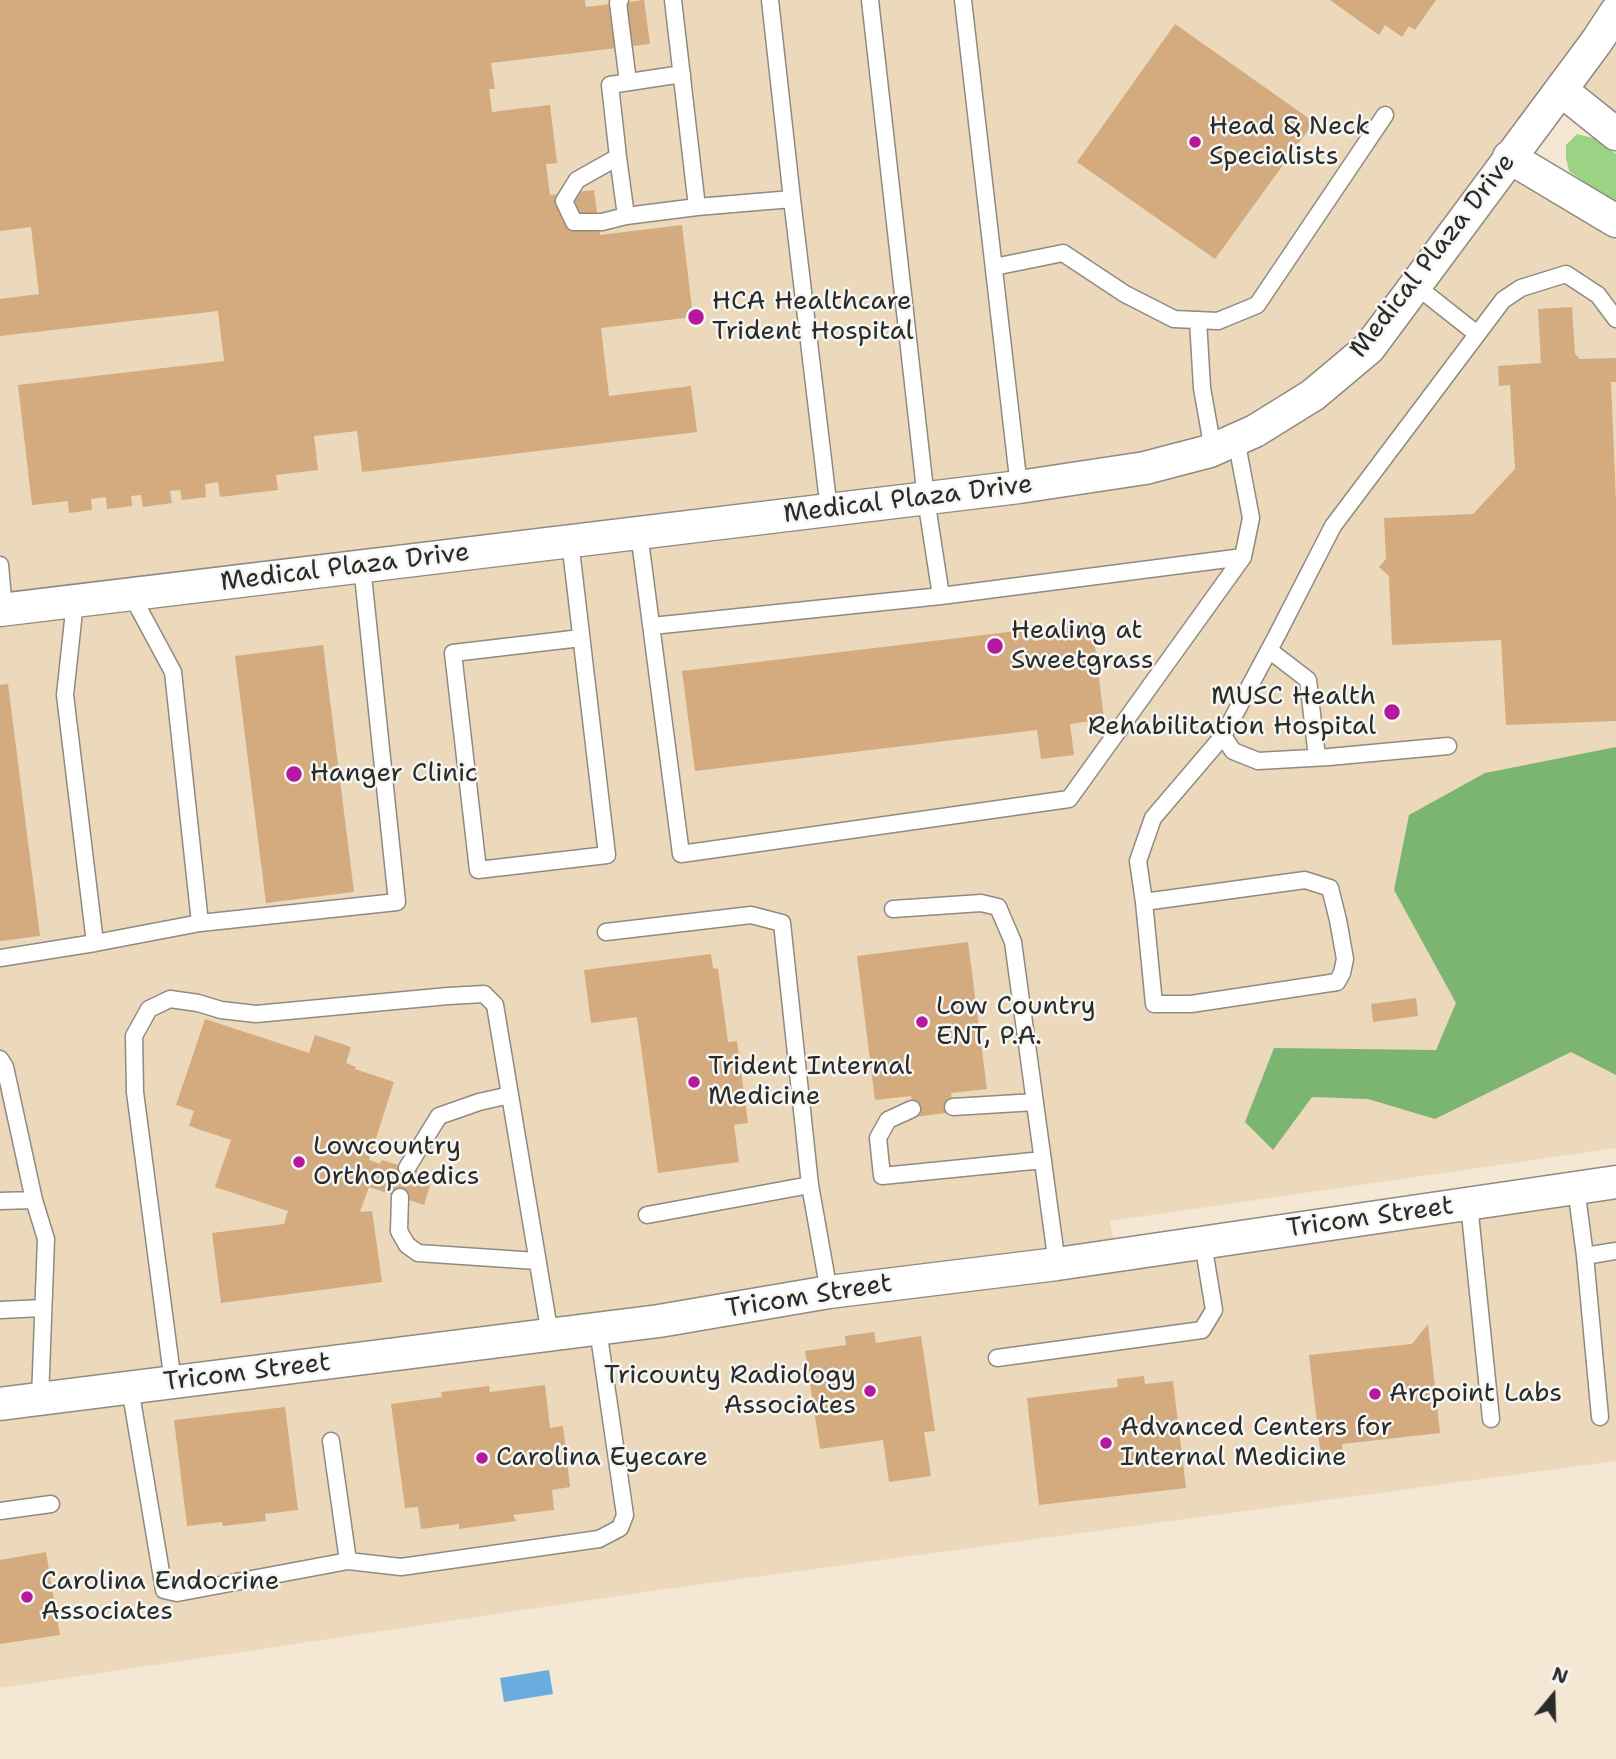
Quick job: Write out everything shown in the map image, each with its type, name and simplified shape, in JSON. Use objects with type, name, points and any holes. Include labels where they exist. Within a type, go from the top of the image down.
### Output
[{"type":"street","name":"Medical Plaza Drive","points":[[2,610],[1019,487],[1145,468],[1225,445],[1255,431],[1313,396],[1369,348],[1616,12]]},
{"type":"street","points":[[1561,90],[1616,134]]},
{"type":"street","points":[[1509,157],[1616,221]]},
{"type":"street","name":"Tricom Street","points":[[0,1404],[659,1321],[829,1292],[1057,1264],[1616,1182]]},
{"type":"lane","points":[[620,0],[618,3],[628,82]]},
{"type":"lane","points":[[673,0],[697,207]]},
{"type":"lane","points":[[770,0],[829,510]]},
{"type":"lane","points":[[870,0],[926,499],[941,596]]},
{"type":"lane","points":[[963,0],[1019,487]]},
{"type":"lane","points":[[626,216],[610,85],[682,74]]},
{"type":"lane","points":[[994,267],[1063,253],[1125,294],[1174,319],[1218,321],[1257,305],[1385,115]]},
{"type":"lane","points":[[618,157],[577,180],[564,201],[574,222],[602,222],[626,216],[697,207],[792,199]]},
{"type":"lane","points":[[1143,902],[1305,880],[1329,888],[1345,959],[1337,982],[1191,1004],[1154,1004],[1138,861],[1153,818],[1223,736],[1333,526],[1503,300],[1521,288],[1566,274],[1598,295],[1616,319]]},
{"type":"lane","points":[[1415,285],[1477,334]]},
{"type":"lane","points":[[639,533],[681,854],[1069,799],[1243,557],[1251,518],[1202,388],[1198,320]]},
{"type":"lane","points":[[570,541],[607,855],[478,870],[453,653],[581,638]]},
{"type":"lane","points":[[652,626],[941,596],[1243,557]]},
{"type":"lane","points":[[0,565],[2,610]]},
{"type":"lane","points":[[0,958],[200,923],[397,902],[362,566]]},
{"type":"lane","points":[[131,594],[173,672],[200,923]]},
{"type":"lane","points":[[75,601],[65,695],[95,943]]},
{"type":"lane","points":[[1269,650],[1308,680],[1317,757]]},
{"type":"lane","points":[[1223,736],[1233,751],[1258,761],[1448,746]]},
{"type":"lane","points":[[893,909],[981,903],[998,907],[1013,942],[1057,1264]]},
{"type":"lane","points":[[606,932],[751,915],[782,923],[810,1185],[829,1292]]},
{"type":"lane","points":[[173,1382],[135,1092],[134,1036],[149,1009],[170,999],[256,1014],[484,994],[495,1005],[550,1335]]},
{"type":"lane","points":[[0,1059],[5,1067],[34,1200],[46,1239],[40,1399]]},
{"type":"lane","points":[[407,1168],[439,1116],[510,1095]]},
{"type":"lane","points":[[953,1107],[1035,1102]]},
{"type":"lane","points":[[912,1109],[888,1120],[878,1138],[882,1176],[1043,1160]]},
{"type":"lane","points":[[647,1215],[810,1185]]},
{"type":"lane","points":[[1576,1188],[1601,1417]]},
{"type":"lane","points":[[400,1197],[399,1231],[407,1245],[418,1253],[537,1261]]},
{"type":"lane","points":[[0,1201],[34,1200]]},
{"type":"lane","points":[[1469,1204],[1491,1419]]},
{"type":"lane","points":[[997,1358],[1202,1330],[1214,1310],[1203,1243]]},
{"type":"lane","points":[[1585,1255],[1616,1251]]},
{"type":"lane","points":[[0,1310],[43,1308]]},
{"type":"lane","points":[[130,1388],[164,1590],[177,1593],[348,1561],[401,1567],[599,1539],[620,1528],[625,1515],[598,1329]]},
{"type":"lane","points":[[331,1441],[348,1561]]},
{"type":"lane","points":[[0,1511],[51,1504]]},
{"type":"shaded area","points":[[0,0],[1616,0],[1616,134],[1561,90],[1510,157],[1616,221],[1616,1148],[1110,1221],[1116,1255],[1616,1182],[1616,1461],[651,1591],[0,1688]]},
{"type":"green space","points":[[1577,134],[1597,139],[1616,154],[1616,205],[1569,171],[1566,145]]},
{"type":"green space","points":[[1616,747],[1616,1075],[1571,1052],[1435,1119],[1368,1099],[1312,1097],[1273,1150],[1245,1122],[1274,1048],[1436,1050],[1456,1003],[1394,890],[1409,815],[1485,773]]},
{"type":"water","points":[[549,1670],[553,1694],[504,1702],[500,1678]]},
{"type":"building","points":[[0,0],[585,0],[586,7],[644,0],[650,44],[491,63],[495,89],[489,89],[492,112],[550,105],[557,163],[546,164],[550,195],[594,190],[600,235],[682,225],[693,317],[601,328],[609,396],[691,386],[697,432],[362,472],[357,431],[314,436],[318,470],[276,475],[278,490],[220,497],[218,482],[205,484],[206,497],[182,500],[180,490],[170,491],[172,503],[143,507],[141,495],[131,496],[132,506],[107,509],[106,497],[91,499],[92,510],[69,513],[68,501],[32,505],[18,385],[224,361],[218,311],[0,336],[0,299],[39,294],[31,227],[0,231]]},
{"type":"building","points":[[1330,0],[1436,0],[1415,30],[1409,26],[1402,37],[1385,25],[1379,35]]},
{"type":"building","name":"Head & Neck Specialists","points":[[1175,24],[1314,122],[1215,259],[1077,162]]},
{"type":"building","points":[[1572,307],[1575,354],[1580,359],[1616,358],[1616,382],[1611,382],[1616,502],[1616,721],[1506,725],[1501,640],[1392,645],[1389,576],[1379,567],[1386,559],[1384,518],[1473,514],[1515,469],[1510,385],[1499,386],[1498,366],[1541,363],[1538,309]]},
{"type":"building","points":[[1092,622],[1104,719],[1070,724],[1074,755],[1041,759],[1037,730],[695,771],[682,671]]},
{"type":"building","name":"Hanger Clinic","points":[[323,645],[354,892],[266,903],[235,656]]},
{"type":"building","points":[[8,684],[40,936],[0,941],[0,685]]},
{"type":"building","name":"Low Country ENT, P.A.","points":[[968,942],[987,1089],[951,1093],[954,1112],[914,1117],[911,1096],[875,1100],[857,956]]},
{"type":"building","name":"Trident Internal Medicine","points":[[711,954],[713,968],[718,969],[728,1042],[737,1041],[748,1123],[734,1125],[739,1162],[658,1173],[637,1017],[591,1023],[584,970]]},
{"type":"building","points":[[1416,998],[1418,1016],[1373,1022],[1371,1004]]},
{"type":"building","name":"Lowcountry Orthopaedics","points":[[205,1019],[309,1053],[315,1035],[351,1047],[346,1063],[356,1067],[355,1069],[394,1082],[369,1160],[380,1164],[382,1160],[433,1176],[424,1205],[369,1187],[360,1212],[372,1211],[382,1282],[221,1303],[212,1233],[284,1224],[288,1211],[215,1187],[231,1140],[189,1126],[194,1111],[176,1105]]},
{"type":"building","name":"Arcpoint Labs","points":[[1428,1324],[1440,1433],[1342,1444],[1343,1454],[1321,1457],[1309,1355],[1412,1344]]},
{"type":"building","name":"Tricounty Radiology Associates","points":[[874,1332],[876,1343],[921,1336],[935,1431],[924,1432],[931,1476],[889,1482],[883,1440],[820,1449],[805,1351],[846,1345],[845,1336]]},
{"type":"building","name":"Advanced Centers for Internal Medicine","points":[[1144,1376],[1145,1384],[1173,1381],[1186,1488],[1039,1505],[1027,1398],[1118,1387],[1117,1379]]},
{"type":"building","name":"Carolina Eyecare","points":[[545,1385],[550,1428],[563,1426],[570,1487],[552,1490],[554,1510],[513,1515],[516,1521],[459,1529],[459,1524],[421,1529],[418,1507],[405,1508],[391,1404],[442,1397],[441,1392],[489,1386],[490,1392]]},
{"type":"building","points":[[285,1407],[298,1510],[265,1514],[266,1521],[223,1526],[222,1522],[187,1526],[174,1420]]},
{"type":"building","name":"Carolina Endocrine Associates","points":[[46,1552],[60,1635],[0,1644],[0,1560]]},
{"type":"place","name":"Head & Neck Specialists","points":[[1195,142]]},
{"type":"place","name":"HCA Healthcare Trident Hospital","points":[[696,317]]},
{"type":"place","name":"Healing at Sweetgrass","points":[[995,646]]},
{"type":"place","name":"MUSC Health Rehabilitation Hospital","points":[[1392,712]]},
{"type":"place","name":"Hanger Clinic","points":[[294,774]]},
{"type":"place","name":"Low Country ENT, P.A.","points":[[922,1022]]},
{"type":"place","name":"Trident Internal Medicine","points":[[694,1082]]},
{"type":"place","name":"Lowcountry Orthopaedics","points":[[299,1162]]},
{"type":"place","name":"Tricounty Radiology Associates","points":[[870,1391]]},
{"type":"place","name":"Arcpoint Labs","points":[[1375,1394]]},
{"type":"place","name":"Advanced Centers for Internal Medicine","points":[[1106,1443]]},
{"type":"place","name":"Carolina Eyecare","points":[[482,1458]]},
{"type":"place","name":"Carolina Endocrine Associates","points":[[27,1597]]}]
